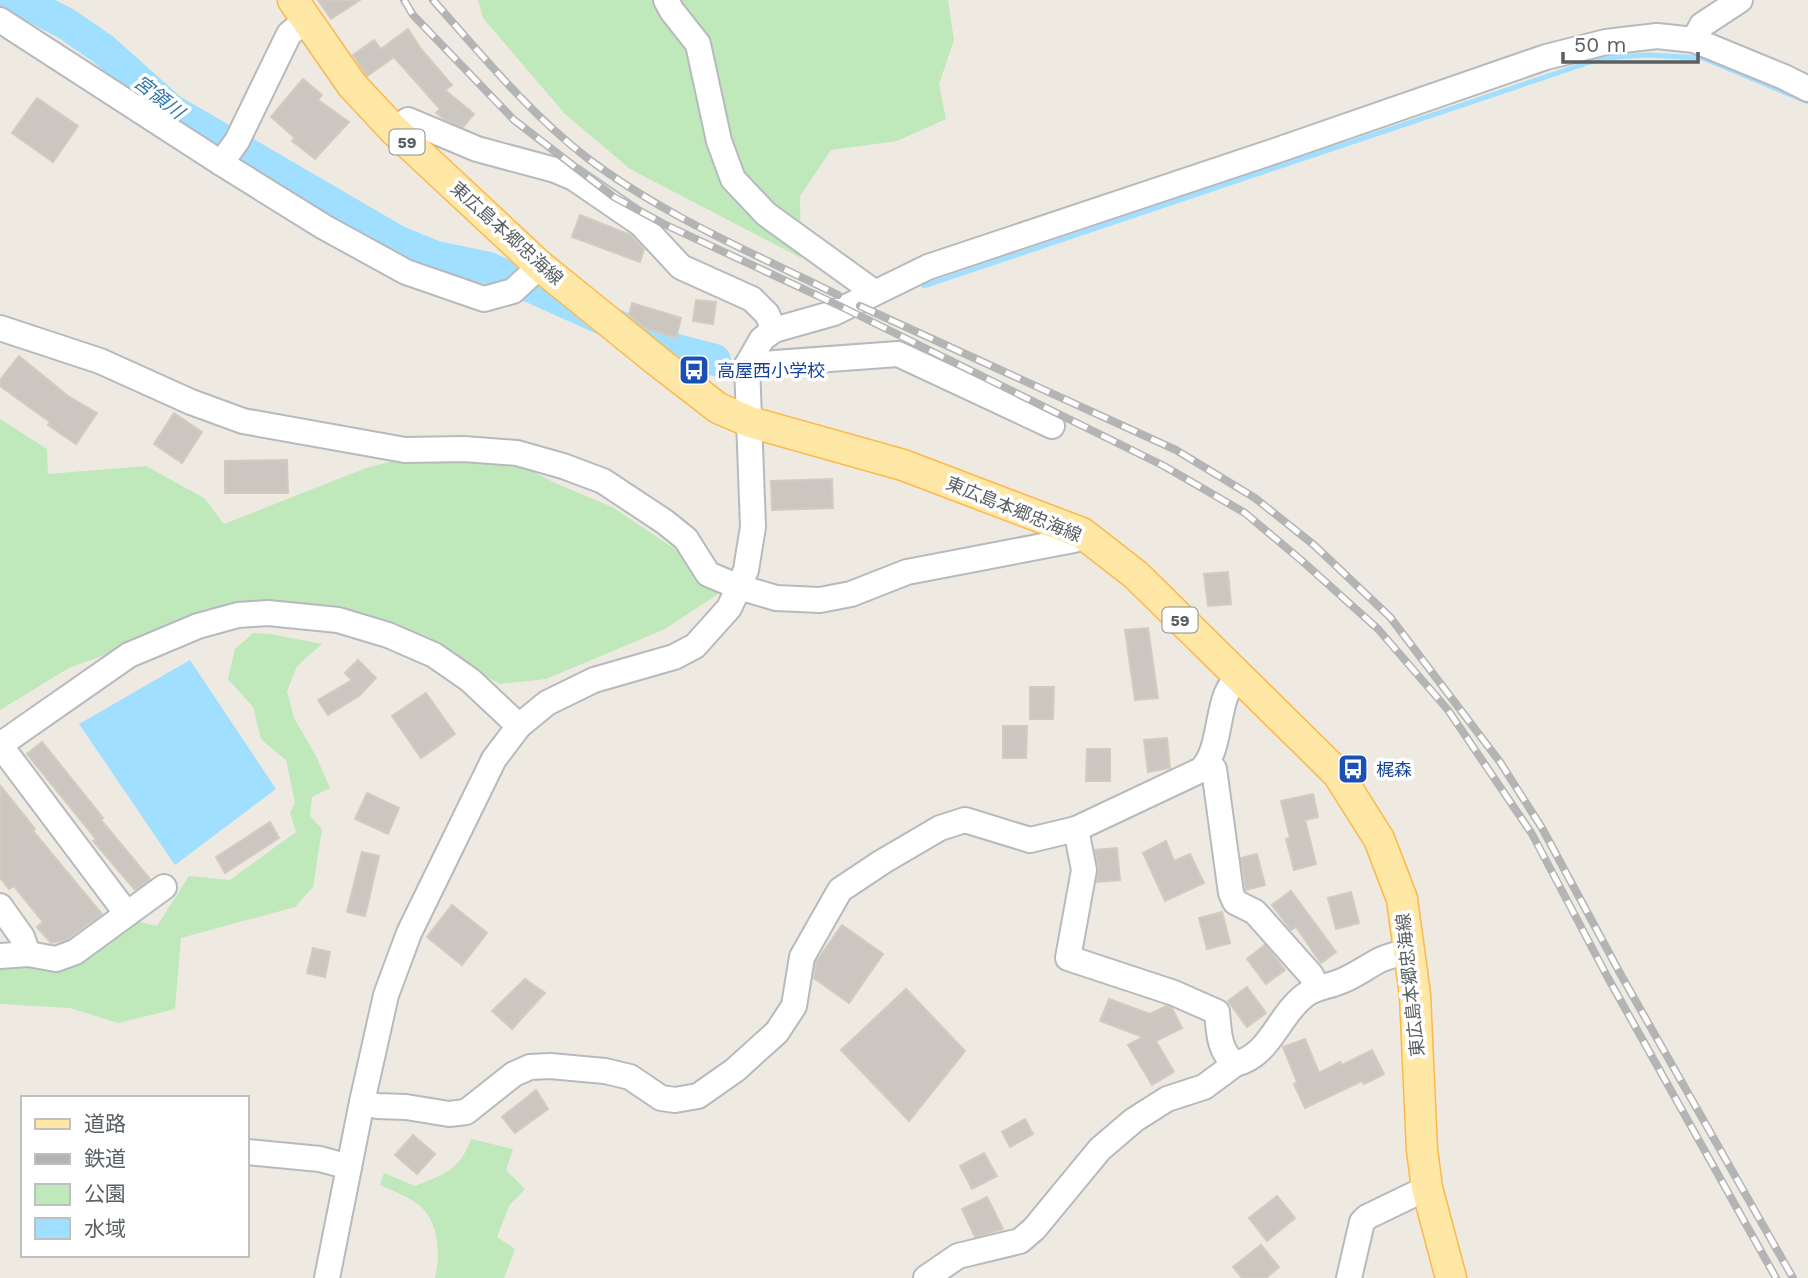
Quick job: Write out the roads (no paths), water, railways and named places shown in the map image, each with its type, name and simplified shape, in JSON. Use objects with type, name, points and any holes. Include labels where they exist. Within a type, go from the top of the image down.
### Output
[{"type":"main road","name":"東広島本郷忠海線","points":[[299,10],[352,85],[394,130],[540,265],[718,408],[750,422],[903,465],[1082,533],[1136,576],[1338,774],[1379,839],[1402,899],[1415,995],[1422,1150],[1427,1188],[1451,1278]]},
{"type":"street","points":[[666,0],[698,44],[719,141],[733,179],[766,214],[874,292]]},
{"type":"street","points":[[1694,40],[1702,26],[1740,0]]},
{"type":"street","points":[[229,152],[299,10]]},
{"type":"street","points":[[0,20],[229,152],[324,227],[406,272],[484,299],[513,291],[540,265]]},
{"type":"street","points":[[327,1278],[386,995],[409,933],[494,759],[519,726],[547,703],[594,680],[674,657],[695,646],[729,608],[739,587],[746,570],[753,527],[747,365],[762,339],[775,330],[834,313],[928,267],[1546,57],[1606,42],[1657,36],[1694,40],[1808,89]]},
{"type":"street","points":[[394,130],[408,120],[477,149],[555,170],[574,178],[642,224],[681,267],[752,299],[767,314],[775,330]]},
{"type":"street","points":[[0,328],[100,361],[191,402],[243,421],[405,450],[464,449],[517,453],[563,466],[603,481],[665,522],[686,539],[708,574],[776,598],[820,600],[851,594],[906,572],[1074,540],[1082,533]]},
{"type":"street","points":[[747,365],[898,354],[1052,426]]},
{"type":"street","points":[[127,914],[0,745],[7,737],[129,655],[198,626],[238,615],[268,613],[338,620],[388,635],[434,655],[470,680],[519,726]]},
{"type":"street","points":[[362,1102],[449,1114],[466,1112],[514,1074],[530,1067],[550,1066],[605,1071],[629,1077],[662,1098],[675,1100],[698,1096],[735,1070],[777,1032],[794,1006],[802,957],[840,890],[940,828],[965,820],[1030,840],[1076,829],[1201,770],[1206,764],[1226,695],[1237,675]]},
{"type":"street","points":[[1206,764],[1214,769],[1231,893],[1235,902],[1255,912],[1311,975],[1317,987]]},
{"type":"street","points":[[1076,829],[1084,870],[1068,958],[1174,993],[1217,1012],[1220,1044],[1227,1058],[1235,1064]]},
{"type":"street","points":[[0,956],[28,954],[56,959],[75,952],[164,887]]},
{"type":"street","points":[[0,906],[22,937],[28,954]]},
{"type":"street","points":[[926,1278],[958,1256],[1020,1241],[1034,1229],[1100,1149],[1134,1120],[1167,1098],[1204,1087],[1235,1064],[1244,1062],[1260,1050],[1303,996],[1317,987],[1338,983],[1380,959],[1409,950]]},
{"type":"street","points":[[248,1152],[320,1159],[349,1167]]},
{"type":"street","points":[[1349,1278],[1362,1222],[1367,1217],[1427,1188]]},
{"type":"water","points":[[190,660],[276,789],[175,865],[79,724]]},
{"type":"waterway","name":"宮領川","points":[[12,0],[65,23],[103,49],[170,109],[397,241],[436,257],[489,268],[665,347],[715,360]]},
{"type":"waterway","points":[[924,286],[1602,58],[1647,55],[1703,58],[1808,102]]},
{"type":"railway","points":[[404,0],[413,15],[514,120],[614,197],[664,224],[844,308],[1164,466],[1245,513],[1378,629],[1448,710],[1532,834],[1608,978],[1776,1278]]},
{"type":"railway","points":[[433,0],[525,102],[586,157],[615,178],[677,215],[838,295]]},
{"type":"railway","points":[[860,306],[1176,450],[1255,498],[1314,545],[1390,617],[1500,762],[1542,828],[1621,975],[1793,1278]]},
{"type":"place","name":"高屋西小学校","points":[[694,370]]},
{"type":"place","name":"梶森","points":[[1353,769]]}]
